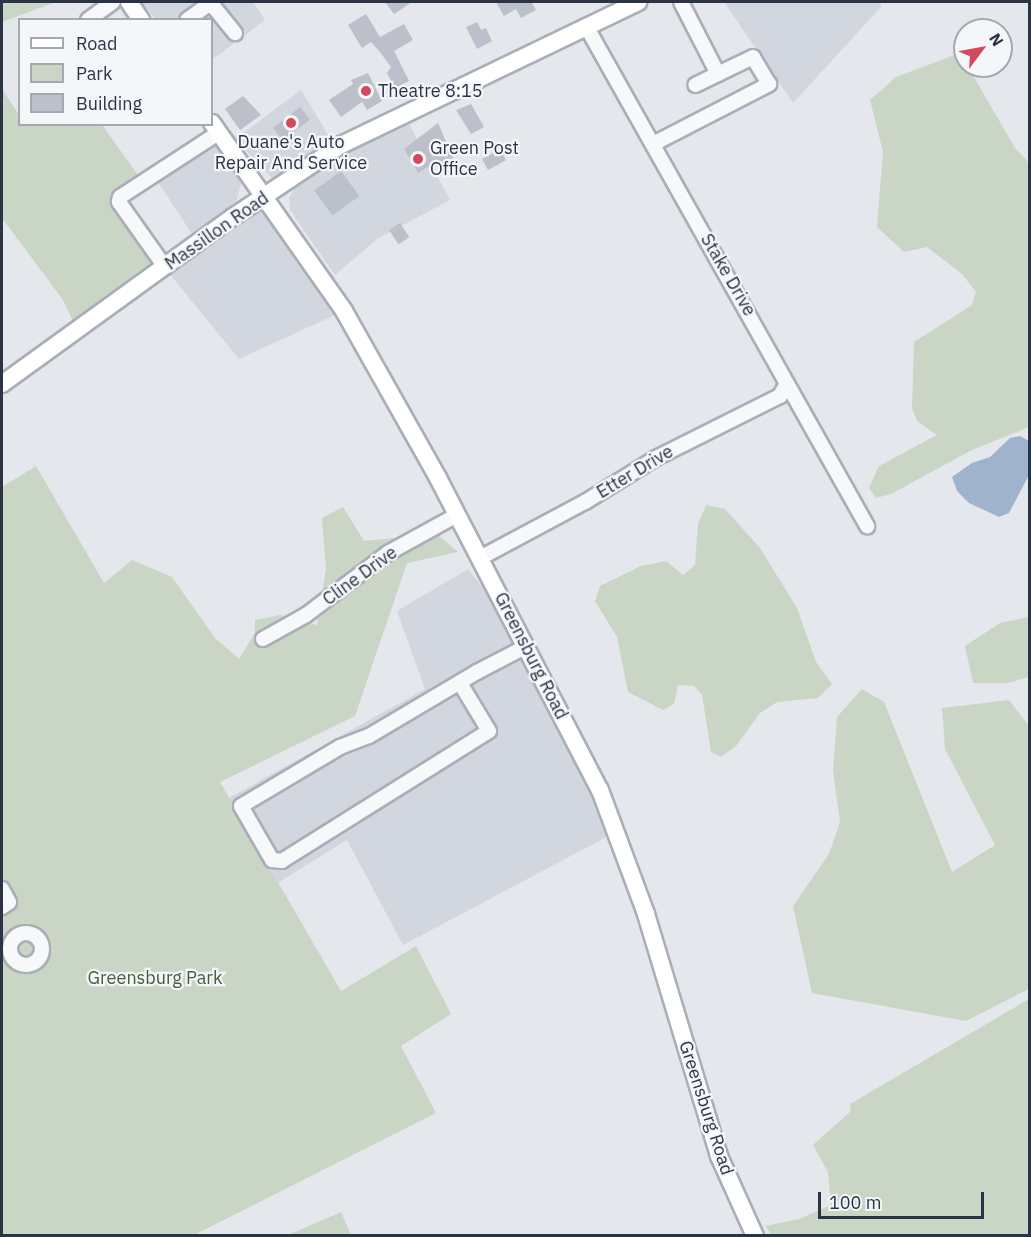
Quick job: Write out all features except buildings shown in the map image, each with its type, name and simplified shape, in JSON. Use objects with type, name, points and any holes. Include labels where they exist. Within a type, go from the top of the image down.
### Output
[{"type":"main road","points":[[129,2],[140,18]]},
{"type":"main road","name":"Massillon Road","points":[[2,384],[266,196],[381,123],[638,2]]},
{"type":"main road","name":"Greensburg Road","points":[[215,128],[266,196],[344,311],[457,514],[527,646],[619,835],[718,1156],[755,1236]]},
{"type":"street","points":[[91,18],[113,2]]},
{"type":"street","points":[[681,2],[718,74]]},
{"type":"street","points":[[190,18],[206,6],[213,6],[235,33]]},
{"type":"street","name":"Stake Drive","points":[[586,26],[786,377],[786,385],[867,526]]},
{"type":"street","points":[[653,144],[769,84],[753,57],[695,84]]},
{"type":"street","points":[[165,267],[119,202],[120,197],[215,128]]},
{"type":"street","name":"Etter Drive","points":[[480,558],[585,502],[656,458],[780,396],[786,385]]},
{"type":"street","name":"Cline Drive","points":[[263,639],[306,615],[388,553],[457,514]]},
{"type":"street","points":[[460,683],[489,731],[282,861],[272,860],[241,806],[460,683],[527,646]]},
{"type":"street","points":[[2,889],[9,902],[2,907]]},
{"type":"shaded area","points":[[142,2],[253,2],[265,20],[213,59],[213,18],[154,18]]},
{"type":"shaded area","points":[[724,2],[880,2],[881,7],[793,103]]},
{"type":"shaded area","points":[[301,90],[333,143],[293,172],[272,178],[235,139]]},
{"type":"shaded area","points":[[407,120],[450,200],[377,239],[335,275],[290,210],[289,198],[302,177]]},
{"type":"shaded area","points":[[207,127],[242,179],[237,200],[194,237],[156,179]]},
{"type":"shaded area","points":[[266,200],[337,314],[239,359],[168,272]]},
{"type":"shaded area","points":[[468,569],[492,599],[612,834],[403,945],[347,840],[278,883],[229,798],[425,689],[397,611]]},
{"type":"green space","points":[[2,2],[56,2],[2,22]]},
{"type":"green space","points":[[953,56],[953,78],[974,78],[1015,148],[1029,163],[1029,427],[972,450],[891,494],[876,498],[869,488],[879,466],[937,435],[917,421],[912,408],[914,342],[972,305],[976,292],[962,274],[927,247],[904,252],[877,227],[883,152],[870,100],[896,77]]},
{"type":"green space","points":[[2,89],[18,113],[18,126],[103,126],[143,182],[120,197],[165,267],[77,330],[63,300],[2,218]]},
{"type":"green space","name":"Greensburg Park","points":[[36,466],[104,583],[132,560],[172,577],[215,638],[239,659],[255,633],[255,620],[280,615],[317,625],[326,569],[322,518],[343,507],[364,541],[437,534],[458,552],[407,563],[355,716],[220,782],[341,991],[416,946],[451,1014],[401,1046],[436,1113],[194,1235],[2,1235],[2,487]]},
{"type":"green space","points":[[706,505],[725,509],[760,548],[797,608],[816,662],[832,684],[818,698],[777,702],[760,713],[736,746],[721,757],[711,752],[702,695],[694,686],[678,685],[674,704],[663,710],[628,692],[617,637],[595,601],[600,586],[641,566],[666,561],[683,575],[695,565],[698,524]]},
{"type":"green space","points":[[1029,617],[1029,677],[1007,683],[973,683],[965,646],[1000,623]]},
{"type":"green space","points":[[862,689],[884,702],[952,872],[995,845],[945,749],[942,708],[1009,700],[1029,726],[1029,989],[966,1021],[812,993],[793,906],[829,854],[840,822],[833,770],[837,717]]},
{"type":"green space","points":[[1029,999],[1029,1235],[771,1235],[766,1226],[799,1219],[831,1205],[828,1172],[813,1145],[851,1111],[850,1104]]},
{"type":"green space","points":[[341,1212],[351,1235],[288,1235]]},
{"type":"water","points":[[1020,436],[1029,441],[1029,475],[1009,513],[999,517],[969,503],[957,491],[952,477],[972,463],[990,457],[1010,438]]},
{"type":"place","name":"Theatre 8:15","points":[[366,91]]},
{"type":"place","name":"Duane's Auto Repair And Service","points":[[291,123]]},
{"type":"place","name":"Green Post Office","points":[[418,159]]}]
